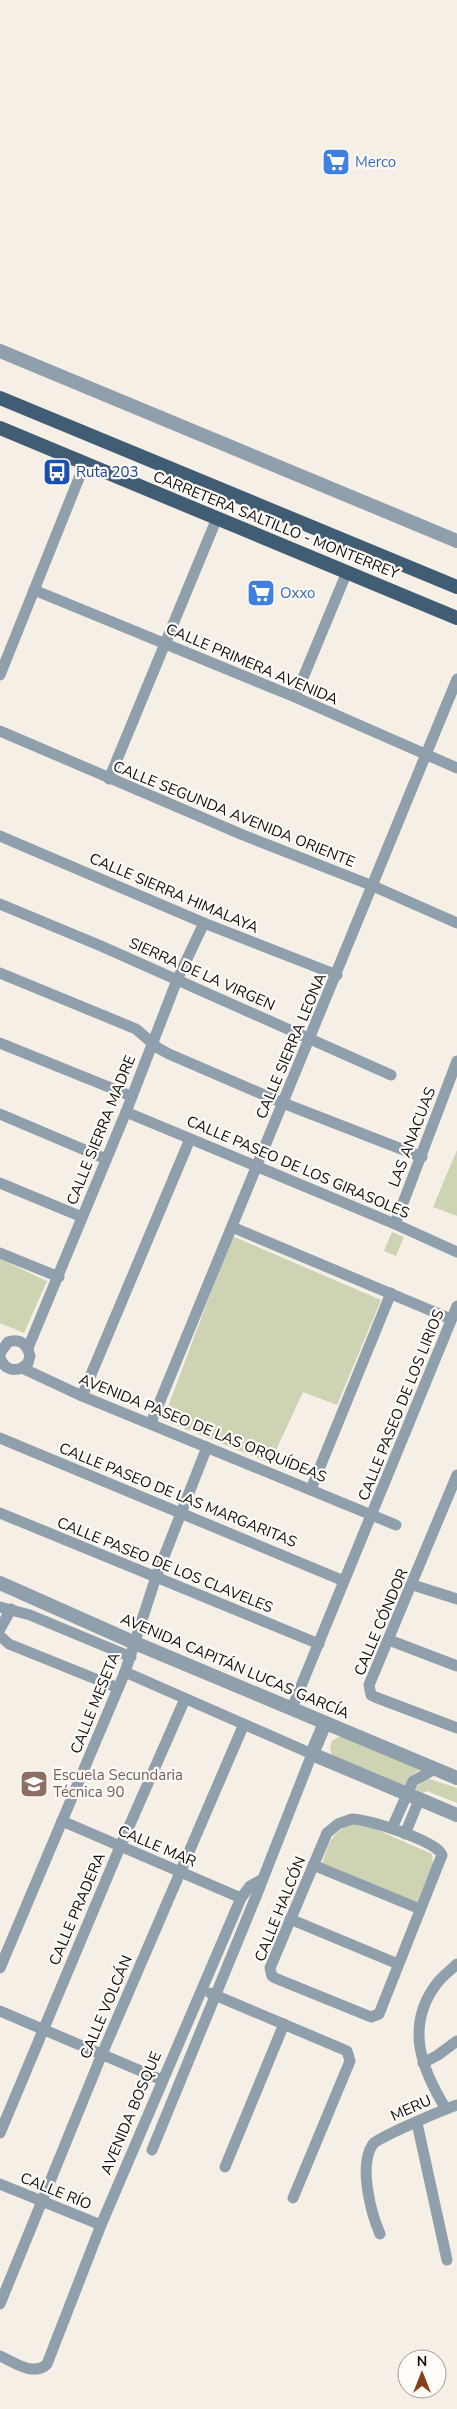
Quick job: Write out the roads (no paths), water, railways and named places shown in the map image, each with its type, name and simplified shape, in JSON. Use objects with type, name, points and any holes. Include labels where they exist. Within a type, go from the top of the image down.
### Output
[{"type":"main road","name":"CARRETERA SALTILLO - MONTERREY","points":[[0,398],[457,587]]},
{"type":"main road","name":"CARRETERA SALTILLO - MONTERREY","points":[[0,428],[457,618]]},
{"type":"street","points":[[0,350],[457,541]]},
{"type":"street","points":[[0,675],[85,463]]},
{"type":"street","points":[[109,779],[217,518]]},
{"type":"street","points":[[295,698],[347,572]]},
{"type":"street","name":"CALLE PRIMERA AVENIDA","points":[[34,590],[295,698],[457,768]]},
{"type":"street","name":"CALLE SIERRA LEONA","points":[[151,1423],[337,975],[457,679]]},
{"type":"street","name":"CALLE SEGUNDA AVENIDA ORIENTE","points":[[0,731],[109,779],[243,835],[373,886],[457,923]]},
{"type":"street","name":"CALLE SIERRA HIMALAYA","points":[[0,836],[204,923],[337,975]]},
{"type":"street","name":"SIERRA DE LA VIRGEN","points":[[0,904],[391,1075]]},
{"type":"street","name":"CALLE SIERRA MADRE","points":[[22,1368],[28,1363],[30,1356],[28,1348],[126,1112],[177,980],[204,923]]},
{"type":"street","points":[[0,973],[136,1029],[169,1054],[283,1103],[422,1157]]},
{"type":"street","points":[[0,1043],[131,1096]]},
{"type":"street","name":"LAS ANACUAS","points":[[395,1224],[455,1075],[457,1062]]},
{"type":"street","name":"CALLE PASEO DE LOS GIRASOLES","points":[[126,1112],[395,1224],[457,1252]]},
{"type":"street","points":[[0,1114],[106,1158]]},
{"type":"street","points":[[82,1396],[190,1139]]},
{"type":"street","points":[[0,1183],[82,1218]]},
{"type":"street","points":[[232,1227],[452,1319]]},
{"type":"street","points":[[0,1253],[59,1277]]},
{"type":"street","points":[[311,1489],[391,1293]]},
{"type":"street","name":"CALLE PASEO DE LOS LIRIOS","points":[[292,1708],[457,1306]]},
{"type":"street","points":[[0,1333],[24,1344],[28,1348]]},
{"type":"street","points":[[0,1353],[4,1345],[13,1340]]},
{"type":"street","name":"AVENIDA PASEO DE LAS ORQUÍDEAS","points":[[0,1359],[7,1368],[12,1370],[22,1368],[82,1396],[396,1525]]},
{"type":"street","name":"CALLE PASEO DE LAS MARGARITAS","points":[[0,1438],[344,1580]]},
{"type":"street","name":"CALLE MESETA","points":[[0,1968],[125,1672],[156,1577],[207,1447]]},
{"type":"street","name":"CALLE CÓNDOR","points":[[456,1479],[413,1585],[369,1684],[371,1695],[457,1728]]},
{"type":"street","name":"CALLE PASEO DE LOS CLAVELES","points":[[0,1513],[319,1644]]},
{"type":"street","name":"AVENIDA CAPITÁN LUCAS GARCÍA","points":[[0,1583],[134,1643],[457,1778]]},
{"type":"street","points":[[413,1585],[457,1599]]},
{"type":"street","points":[[0,1629],[5,1608],[30,1615],[130,1657]]},
{"type":"street","points":[[0,1636],[9,1644],[118,1688]]},
{"type":"street","points":[[389,1640],[457,1666]]},
{"type":"street","points":[[125,1672],[405,1795],[457,1815]]},
{"type":"street","name":"CALLE PRADERA","points":[[0,2132],[120,1847],[185,1699]]},
{"type":"street","name":"AVENIDA BOSQUE","points":[[152,2150],[325,1723]]},
{"type":"street","name":"CALLE VOLCÁN","points":[[0,2304],[102,2054],[244,1724]]},
{"type":"street","points":[[392,1828],[405,1795],[413,1781],[435,1769]]},
{"type":"street","points":[[405,1834],[419,1800]]},
{"type":"street","name":"CALLE HALCÓN","points":[[346,1820],[367,1820],[405,1834],[436,1847],[442,1856],[379,2014],[375,2017],[367,2017],[272,1976],[270,1968],[328,1833],[346,1820]]},
{"type":"street","name":"CALLE MAR","points":[[62,1821],[240,1898]]},
{"type":"street","points":[[313,1865],[420,1909]]},
{"type":"street","name":"AVENIDA BOSQUE","points":[[0,2356],[30,2369],[44,2367],[101,2225],[240,1898],[250,1886],[261,1880]]},
{"type":"street","points":[[290,1919],[398,1964]]},
{"type":"street","points":[[452,2107],[423,2063],[420,2052],[420,2027],[426,2002],[436,1984],[457,1964]]},
{"type":"street","points":[[202,1989],[347,2051],[350,2061],[293,2198]]},
{"type":"street","points":[[0,2012],[162,2080]]},
{"type":"street","points":[[225,2167],[284,2024]]},
{"type":"street","points":[[423,2063],[457,2041]]},
{"type":"street","name":"MERU","points":[[380,2234],[371,2214],[368,2194],[368,2162],[372,2146],[377,2140],[452,2107]]},
{"type":"street","points":[[417,2123],[447,2260]]},
{"type":"street","name":"CALLE RÍO","points":[[0,2184],[101,2225]]},
{"type":"place","name":"Merco","points":[[336,162]]},
{"type":"place","name":"Ruta 203","points":[[57,472]]},
{"type":"place","name":"Oxxo","points":[[261,593]]},
{"type":"place","name":"Escuela Secundaria Técnica 90","points":[[34,1784]]}]
